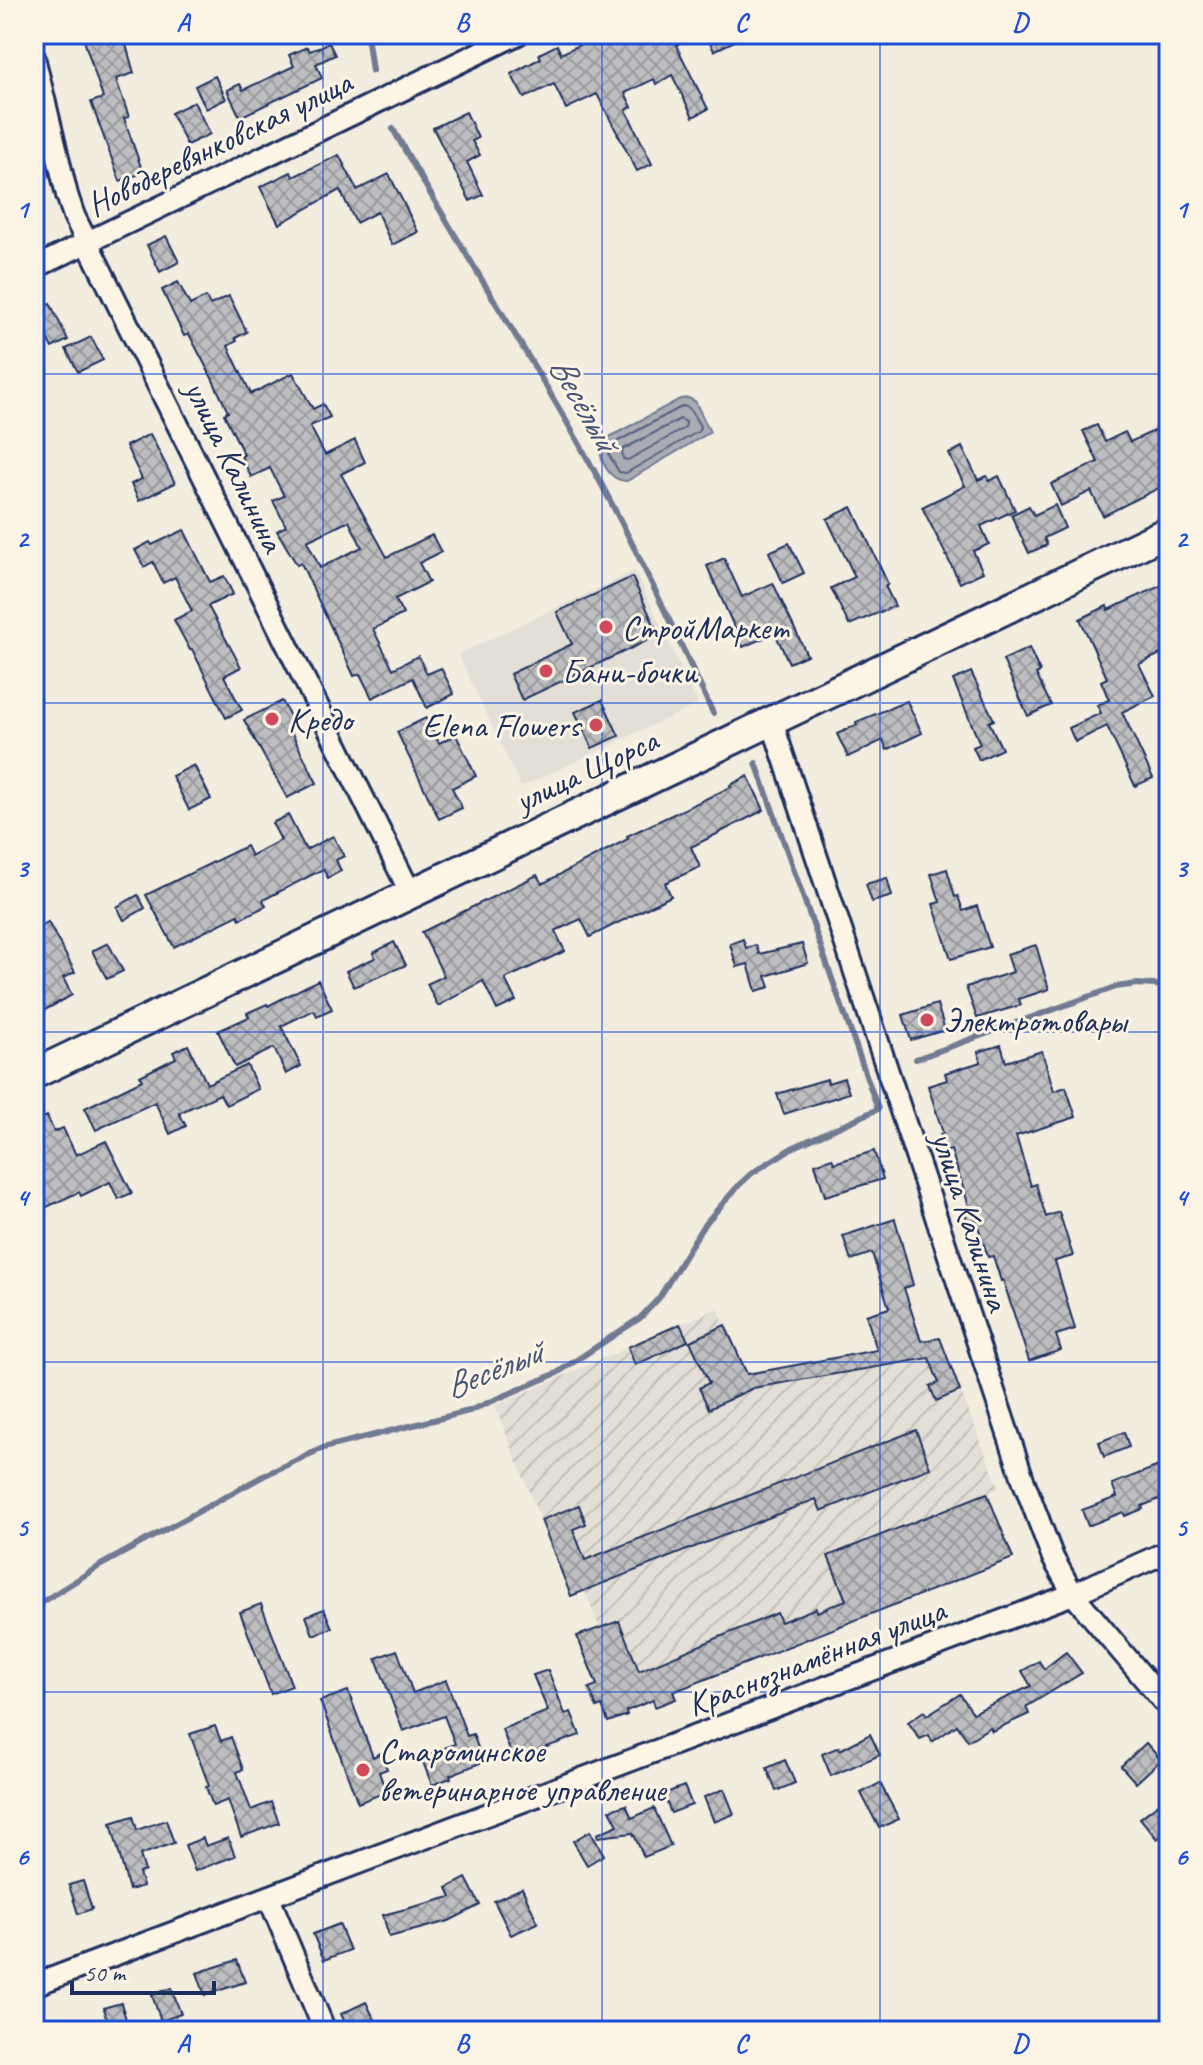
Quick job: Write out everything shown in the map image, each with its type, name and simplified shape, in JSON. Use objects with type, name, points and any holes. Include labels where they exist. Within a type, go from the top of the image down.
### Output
[{"type":"main road","name":"улица Щорса","points":[[34,1074],[1169,531]]},
{"type":"street","name":"Новодеревянковская улица","points":[[34,268],[518,34]]},
{"type":"street","name":"улица Калинина","points":[[34,57],[74,216],[410,892]]},
{"type":"street","name":"улица Калинина","points":[[772,722],[1019,1468],[1053,1558],[1073,1594],[1169,1708]]},
{"type":"street","name":"Краснознамённая улица","points":[[34,1985],[1073,1594],[1169,1551]]},
{"type":"street","points":[[269,1898],[325,2031]]},
{"type":"shaded area","points":[[635,571],[698,704],[521,787],[458,654]]},
{"type":"shaded area","points":[[717,1308],[747,1374],[940,1338],[999,1488],[987,1493],[1013,1558],[674,1692],[676,1699],[655,1707],[652,1700],[632,1709],[585,1591],[571,1596],[495,1406]]},
{"type":"water","points":[[680,399],[695,401],[710,432],[627,481],[610,473],[601,454],[602,441]]},
{"type":"building","points":[[82,34],[123,34],[134,73],[116,79],[129,117],[124,118],[143,173],[120,181],[91,102],[103,98]]},
{"type":"building","points":[[601,34],[698,34],[676,45],[708,109],[693,117],[672,75],[656,84],[654,79],[625,93],[632,107],[626,110],[652,164],[637,171],[597,94],[566,109],[554,84],[524,98],[511,74],[541,58],[539,54],[557,45],[561,54]]},
{"type":"building","points":[[706,34],[749,34],[714,51]]},
{"type":"building","points":[[329,43],[335,55],[316,64],[322,78],[240,117],[227,90],[240,84],[243,90],[294,66],[289,55],[307,47],[310,51]]},
{"type":"building","points":[[215,76],[226,99],[206,109],[195,86]]},
{"type":"building","points":[[194,102],[210,134],[187,145],[171,113]]},
{"type":"building","points":[[466,112],[478,138],[472,141],[480,155],[467,162],[483,195],[470,201],[433,128]]},
{"type":"building","points":[[339,155],[357,190],[389,174],[418,232],[392,245],[377,212],[356,223],[340,190],[279,224],[260,187],[291,172],[293,177]]},
{"type":"building","points":[[166,236],[179,262],[160,272],[147,245]]},
{"type":"building","points":[[178,282],[190,305],[206,297],[210,305],[229,296],[247,332],[228,346],[251,394],[293,373],[313,409],[323,404],[330,417],[310,426],[325,455],[355,440],[365,462],[341,474],[387,557],[432,535],[441,552],[419,563],[429,582],[395,599],[403,614],[373,629],[393,669],[418,656],[427,674],[441,668],[454,694],[427,708],[413,678],[372,698],[360,674],[354,676],[301,563],[297,565],[277,531],[286,526],[273,501],[284,496],[270,468],[251,477],[224,414],[228,412],[212,378],[189,334],[184,336],[162,290]],"holes":[[[349,521],[362,547],[320,568],[307,541]]]},
{"type":"building","points":[[50,303],[68,340],[52,348],[34,312]]},
{"type":"building","points":[[91,337],[103,360],[78,372],[66,349]]},
{"type":"building","points":[[1169,424],[1169,483],[1103,516],[1091,491],[1061,506],[1051,484],[1098,462],[1083,431],[1097,425],[1105,442],[1125,432],[1130,442]]},
{"type":"building","points":[[150,434],[175,483],[139,501],[131,484],[142,479],[126,446]]},
{"type":"building","points":[[962,447],[978,480],[987,476],[989,481],[999,476],[1015,510],[981,526],[989,544],[973,551],[983,572],[960,583],[922,507],[965,486],[949,454]]},
{"type":"building","points":[[1055,505],[1065,528],[1044,538],[1047,545],[1029,553],[1011,515],[1029,506],[1034,515]]},
{"type":"building","points":[[852,507],[895,606],[849,625],[831,588],[855,577],[827,519]]},
{"type":"building","points":[[184,530],[210,582],[224,576],[233,594],[208,606],[241,667],[224,676],[242,710],[226,718],[174,620],[192,611],[175,577],[163,583],[153,562],[144,567],[135,550]]},
{"type":"building","points":[[789,543],[804,573],[783,583],[769,552]]},
{"type":"building","points":[[724,558],[742,597],[773,583],[807,655],[789,663],[775,633],[743,647],[707,566]]},
{"type":"building","points":[[632,577],[659,635],[522,700],[510,674],[572,644],[557,612]]},
{"type":"building","points":[[1169,582],[1169,650],[1139,664],[1155,696],[1122,712],[1153,778],[1135,786],[1107,726],[1075,742],[1069,728],[1101,713],[1097,705],[1109,700],[1101,681],[1107,678],[1080,619],[1107,606],[1108,610]]},
{"type":"building","points":[[1029,648],[1040,672],[1036,674],[1051,705],[1028,716],[1003,660]]},
{"type":"building","points":[[971,672],[994,720],[989,722],[1002,749],[979,760],[973,747],[980,744],[953,680]]},
{"type":"building","points":[[602,700],[619,736],[592,748],[575,712]]},
{"type":"building","points":[[282,701],[295,726],[289,728],[317,783],[287,798],[244,720]]},
{"type":"building","points":[[907,701],[922,733],[887,750],[883,740],[848,757],[837,734],[857,725],[856,722]]},
{"type":"building","points":[[426,718],[439,743],[456,735],[476,776],[452,788],[462,808],[439,819],[397,732]]},
{"type":"building","points":[[194,765],[211,799],[189,810],[172,776]]},
{"type":"building","points":[[748,776],[764,810],[691,847],[700,867],[665,883],[671,896],[590,937],[581,919],[555,931],[565,951],[505,979],[516,1001],[497,1010],[483,981],[438,1006],[427,984],[444,976],[422,932],[537,875],[542,884],[628,839],[627,836]]},
{"type":"building","points":[[288,815],[306,850],[333,836],[344,856],[336,860],[341,871],[328,878],[323,869],[263,900],[266,906],[240,919],[238,915],[174,947],[146,895],[246,846],[251,856],[281,840],[272,823]]},
{"type":"building","points":[[947,869],[955,897],[958,896],[963,911],[977,906],[990,947],[951,959],[933,904],[940,902],[931,874]]},
{"type":"building","points":[[887,878],[892,896],[872,902],[866,884]]},
{"type":"building","points":[[138,895],[145,908],[124,920],[117,907]]},
{"type":"building","points":[[48,922],[75,972],[63,978],[72,995],[34,1016],[34,930]]},
{"type":"building","points":[[743,939],[746,948],[756,945],[759,954],[802,944],[808,963],[766,976],[770,987],[756,991],[748,964],[737,967],[730,944]]},
{"type":"building","points":[[394,942],[406,965],[354,987],[346,971],[375,958],[373,953]]},
{"type":"building","points":[[108,943],[123,971],[107,979],[92,951]]},
{"type":"building","points":[[1036,945],[1049,989],[1019,999],[1021,1005],[977,1018],[966,987],[1013,972],[1007,954]]},
{"type":"building","points":[[318,980],[332,1009],[317,1016],[314,1010],[281,1026],[301,1066],[286,1074],[274,1048],[235,1067],[218,1031],[249,1017],[247,1013],[268,1006]]},
{"type":"building","points":[[937,1004],[945,1030],[911,1040],[903,1015]]},
{"type":"building","points":[[188,1045],[207,1084],[247,1065],[258,1089],[226,1105],[220,1094],[179,1113],[186,1126],[170,1134],[155,1102],[96,1130],[85,1108],[142,1080],[140,1076],[176,1058],[173,1052]]},
{"type":"building","points":[[1001,1045],[1006,1062],[1042,1051],[1054,1091],[1066,1087],[1076,1117],[1016,1136],[1031,1186],[1036,1184],[1046,1217],[1059,1212],[1073,1256],[1055,1261],[1075,1329],[1056,1335],[1061,1350],[1029,1361],[993,1256],[988,1257],[976,1220],[968,1222],[963,1208],[969,1206],[951,1150],[945,1152],[940,1134],[943,1133],[928,1086],[947,1080],[945,1073],[981,1062],[978,1052]]},
{"type":"building","points":[[844,1078],[849,1093],[784,1114],[777,1094],[827,1079],[828,1083]]},
{"type":"building","points":[[47,1116],[54,1132],[63,1128],[76,1155],[106,1141],[132,1193],[118,1199],[110,1182],[81,1196],[79,1192],[34,1213],[34,1122]]},
{"type":"building","points":[[874,1151],[883,1179],[825,1196],[815,1164],[832,1158],[834,1163]]},
{"type":"building","points":[[895,1219],[913,1285],[904,1288],[921,1341],[940,1338],[960,1391],[936,1401],[930,1386],[939,1383],[929,1358],[753,1388],[709,1409],[699,1388],[709,1383],[690,1341],[725,1325],[747,1374],[877,1350],[866,1315],[889,1308],[872,1253],[851,1260],[843,1236]]},
{"type":"building","points":[[680,1324],[688,1341],[635,1365],[628,1347]]},
{"type":"building","points":[[916,1430],[930,1468],[821,1511],[816,1499],[571,1596],[541,1520],[579,1505],[586,1524],[573,1529],[585,1560]]},
{"type":"building","points":[[1124,1432],[1129,1447],[1104,1457],[1099,1442]]},
{"type":"building","points":[[1169,1462],[1169,1495],[1125,1516],[1123,1512],[1088,1526],[1082,1510],[1117,1497],[1112,1484]]},
{"type":"building","points":[[987,1493],[1013,1558],[673,1692],[676,1699],[655,1707],[653,1700],[608,1722],[602,1706],[597,1708],[589,1688],[597,1685],[577,1636],[619,1621],[639,1671],[777,1613],[781,1622],[816,1608],[817,1612],[846,1600],[828,1556]]},
{"type":"building","points":[[261,1604],[292,1686],[271,1694],[240,1612]]},
{"type":"building","points":[[324,1609],[332,1628],[313,1635],[306,1616]]},
{"type":"building","points":[[397,1650],[413,1693],[446,1680],[467,1736],[473,1734],[483,1762],[432,1785],[421,1757],[455,1744],[444,1716],[403,1731],[376,1658]]},
{"type":"building","points":[[1066,1652],[1082,1673],[1026,1707],[1029,1714],[992,1731],[990,1727],[968,1741],[957,1725],[932,1742],[929,1735],[920,1739],[908,1722],[924,1711],[927,1715],[960,1694],[973,1713],[1031,1686],[1022,1671],[1039,1661],[1044,1669]]},
{"type":"building","points":[[548,1670],[565,1714],[571,1712],[580,1735],[514,1762],[502,1729],[548,1711],[533,1675]]},
{"type":"building","points":[[348,1691],[373,1757],[381,1753],[387,1769],[379,1772],[386,1792],[358,1803],[320,1701]]},
{"type":"building","points":[[215,1726],[221,1741],[231,1737],[243,1769],[237,1772],[251,1810],[271,1802],[279,1823],[241,1837],[228,1800],[213,1806],[190,1734]]},
{"type":"building","points":[[870,1734],[880,1755],[831,1776],[822,1754],[839,1747],[840,1750]]},
{"type":"building","points":[[1146,1743],[1161,1760],[1136,1783],[1121,1766]]},
{"type":"building","points":[[785,1760],[795,1783],[776,1791],[767,1768]]},
{"type":"building","points":[[880,1783],[899,1819],[879,1828],[861,1793]]},
{"type":"building","points":[[684,1786],[692,1805],[671,1813],[663,1794]]},
{"type":"building","points":[[724,1789],[734,1814],[714,1822],[704,1797]]},
{"type":"building","points":[[1169,1796],[1169,1830],[1157,1839],[1140,1818]]},
{"type":"building","points":[[626,1805],[632,1818],[654,1808],[671,1846],[644,1857],[633,1833],[598,1837],[597,1834],[618,1825],[610,1810]]},
{"type":"building","points":[[133,1816],[137,1830],[166,1820],[174,1843],[140,1855],[145,1871],[139,1873],[143,1886],[129,1890],[111,1823]]},
{"type":"building","points":[[590,1831],[604,1855],[587,1865],[573,1841]]},
{"type":"building","points":[[203,1838],[206,1846],[228,1838],[235,1856],[195,1871],[185,1845]]},
{"type":"building","points":[[466,1878],[480,1905],[449,1921],[389,1937],[383,1915],[451,1897],[447,1888]]},
{"type":"building","points":[[83,1881],[92,1909],[78,1914],[69,1885]]},
{"type":"building","points":[[522,1888],[538,1923],[511,1935],[494,1901]]},
{"type":"building","points":[[339,1924],[350,1950],[324,1960],[313,1934]]},
{"type":"building","points":[[237,1960],[245,1982],[205,1995],[197,1973]]},
{"type":"building","points":[[171,1988],[181,2014],[161,2021],[152,1995]]},
{"type":"building","points":[[366,2002],[380,2031],[349,2031],[341,2014]]},
{"type":"building","points":[[121,2003],[129,2029],[110,2031],[103,2008]]},
{"type":"waterway","name":"Весёлый","points":[[367,34],[372,71]]},
{"type":"waterway","name":"Весёлый","points":[[393,129],[588,459],[644,567],[713,713]]},
{"type":"waterway","name":"Весёлый","points":[[34,1607],[101,1565],[265,1475],[323,1448],[469,1411],[557,1373],[640,1318],[659,1298],[703,1226],[752,1173],[792,1148],[878,1109],[756,763]]},
{"type":"waterway","points":[[916,1059],[1116,987],[1137,984],[1169,986]]},
{"type":"place","name":"СтройМаркет","points":[[606,627]]},
{"type":"place","name":"Бани-бочки","points":[[546,671]]},
{"type":"place","name":"Кредо","points":[[272,719]]},
{"type":"place","name":"Elena Flowers","points":[[596,725]]},
{"type":"place","name":"Электротовары","points":[[927,1020]]},
{"type":"place","name":"Староминское ветеринарное управление","points":[[363,1770]]}]
